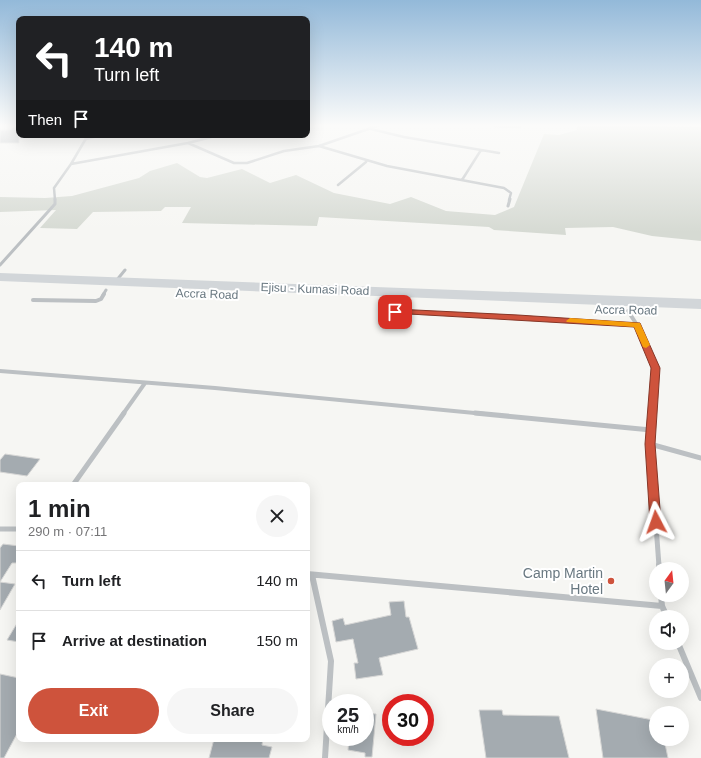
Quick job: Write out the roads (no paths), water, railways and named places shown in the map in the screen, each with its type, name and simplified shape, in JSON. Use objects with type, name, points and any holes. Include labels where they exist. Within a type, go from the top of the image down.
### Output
[{"type":"highway","name":"Ejisu - Kumasi Road","points":[[0,277],[701,304]]},
{"type":"highway","name":"Accra Road","points":[[0,287],[116,281],[628,311],[701,312]]},
{"type":"street","points":[[0,265],[55,204],[54,188],[73,161]]},
{"type":"street","points":[[71,164],[86,161]]},
{"type":"street","points":[[230,161],[242,164],[251,161]]},
{"type":"street","points":[[462,180],[474,161]]},
{"type":"street","points":[[338,185],[366,162],[413,173],[462,180],[508,189],[511,193],[508,206]]},
{"type":"street","points":[[0,260],[6,260]]},
{"type":"street","points":[[33,300],[96,301],[101,299],[116,281]]},
{"type":"street","points":[[628,311],[637,325],[655,368],[650,444],[658,562]]},
{"type":"street","points":[[395,312],[518,317],[637,325]]},
{"type":"street","points":[[0,371],[223,388],[651,430]]},
{"type":"street","points":[[75,482],[145,383]]},
{"type":"street","points":[[650,444],[701,458]]},
{"type":"street","points":[[0,529],[16,530]]},
{"type":"street","points":[[325,758],[331,661],[310,574],[662,606]]},
{"type":"street","points":[[662,602],[664,610]]},
{"type":"street","points":[[681,650],[701,698]]},
{"type":"place","name":"Camp Martin Hotel","points":[[611,581]]}]
